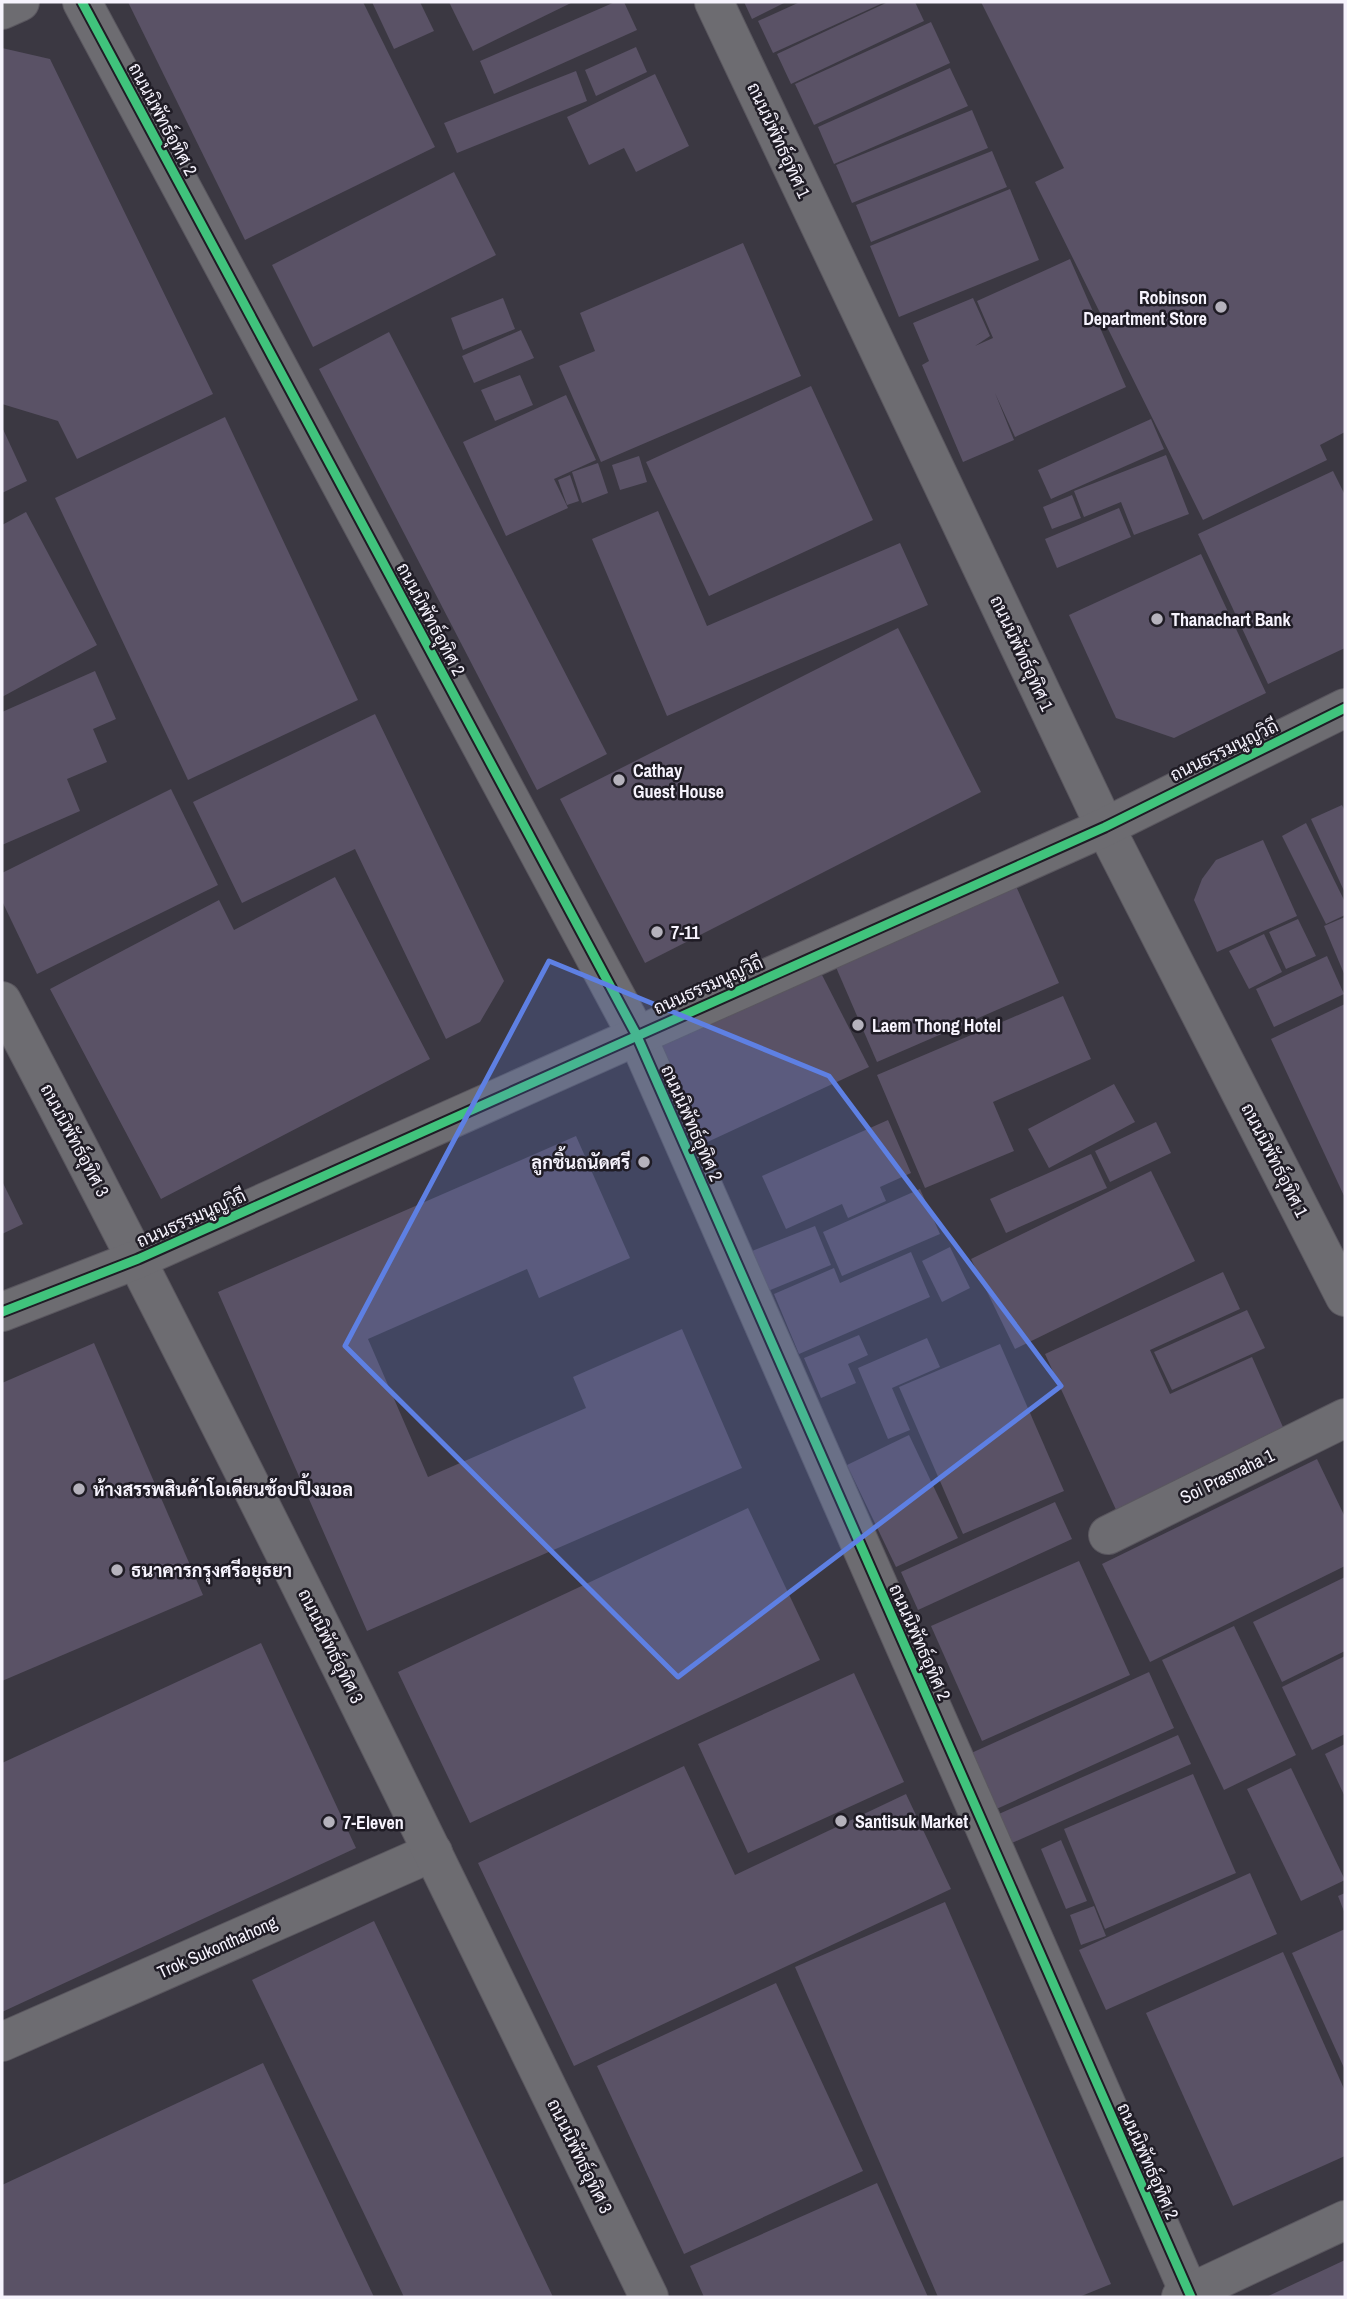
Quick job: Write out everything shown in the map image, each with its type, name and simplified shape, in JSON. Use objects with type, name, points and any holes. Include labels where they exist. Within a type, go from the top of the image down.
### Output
[{"type":"street","points":[[2,10],[20,2]]},
{"type":"street","name":"ถนนนิพัทธ์อุทิศ 2","points":[[82,2],[636,1034],[1187,2296]]},
{"type":"street","name":"ถนนนิพัทธ์อุทิศ 1","points":[[714,2],[1105,827],[1345,1297]]},
{"type":"street","name":"ถนนธรรมนูญวิถี","points":[[2,1312],[138,1259],[636,1034],[1105,827],[1345,708]]},
{"type":"street","name":"ถนนนิพัทธ์อุทิศ 3","points":[[2,1001],[138,1259],[433,1852],[649,2297]]},
{"type":"street","name":"Soi Prasnaha 1","points":[[1108,1535],[1345,1418]]},
{"type":"street","name":"Trok Sukonthahong","points":[[2,2042],[433,1852]]},
{"type":"street","points":[[1187,2296],[1345,2220]]},
{"type":"highlighted area","points":[[549,961],[829,1076],[1061,1386],[678,1677],[345,1346]]},
{"type":"building","points":[[128,2],[363,2],[435,147],[245,240]]},
{"type":"building","points":[[372,2],[420,2],[434,31],[394,49]]},
{"type":"building","points":[[449,2],[573,2],[473,51]]},
{"type":"building","points":[[615,2],[624,2],[637,30],[494,94],[480,61]]},
{"type":"building","points":[[744,2],[786,2],[752,19]]},
{"type":"building","points":[[800,2],[885,2],[773,53],[758,21]]},
{"type":"building","points":[[888,2],[915,2],[924,21],[791,84],[777,54]]},
{"type":"building","name":"Robinson Department Store","points":[[981,2],[1345,2],[1345,432],[1320,445],[1327,460],[1203,520],[1035,182],[1064,168]]},
{"type":"building","points":[[931,22],[950,63],[814,125],[795,84]]},
{"type":"building","points":[[636,47],[647,72],[596,96],[585,70]]},
{"type":"building","points":[[2,48],[50,59],[213,394],[77,459],[58,421],[2,404]]},
{"type":"building","points":[[950,68],[968,106],[834,164],[818,127]]},
{"type":"building","points":[[576,71],[587,101],[457,153],[444,123]]},
{"type":"building","points":[[655,74],[689,146],[636,172],[624,148],[589,165],[567,117]]},
{"type":"building","points":[[972,110],[988,148],[852,203],[836,165]]},
{"type":"building","points":[[992,151],[1007,187],[871,242],[856,205]]},
{"type":"building","points":[[454,172],[496,255],[313,347],[272,265]]},
{"type":"building","points":[[1010,189],[1039,260],[899,317],[870,246]]},
{"type":"building","points":[[743,243],[801,376],[601,462],[559,366],[595,351],[580,313]]},
{"type":"building","points":[[1070,259],[1126,387],[1015,437],[995,393],[1014,440],[963,462],[922,365],[929,361],[913,323],[973,298],[990,336],[975,346],[993,338],[977,301]]},
{"type":"building","points":[[503,298],[515,329],[463,350],[451,318]]},
{"type":"building","points":[[521,330],[534,358],[474,383],[462,356]]},
{"type":"building","points":[[389,332],[607,754],[537,790],[319,369]]},
{"type":"building","points":[[520,375],[533,405],[495,421],[481,390]]},
{"type":"building","points":[[811,386],[873,520],[709,596],[646,462]]},
{"type":"building","points":[[566,395],[596,460],[554,479],[568,508],[506,536],[463,442]]},
{"type":"building","points":[[225,417],[358,700],[188,780],[55,498]]},
{"type":"building","points":[[1151,419],[1164,449],[1051,499],[1038,470]]},
{"type":"building","points":[[2,427],[27,481],[2,493]]},
{"type":"building","points":[[1166,455],[1189,514],[1134,535],[1121,502],[1084,517],[1074,491]]},
{"type":"building","points":[[639,456],[647,482],[620,490],[612,465]]},
{"type":"building","points":[[598,463],[608,493],[582,503],[572,472]]},
{"type":"building","points":[[1333,471],[1345,495],[1345,648],[1268,684],[1198,534]]},
{"type":"building","points":[[570,475],[579,501],[567,505],[558,480]]},
{"type":"building","points":[[1072,495],[1081,518],[1052,529],[1043,507]]},
{"type":"building","points":[[1119,508],[1131,537],[1057,568],[1045,539]]},
{"type":"building","points":[[658,511],[707,626],[900,543],[928,605],[667,716],[592,539]]},
{"type":"building","points":[[26,512],[97,645],[2,697],[2,525]]},
{"type":"building","points":[[1201,554],[1266,693],[1174,738],[1116,718],[1069,615]]},
{"type":"building","points":[[898,628],[981,792],[645,963],[560,799]]},
{"type":"building","points":[[95,671],[116,719],[93,729],[107,762],[67,779],[80,811],[2,845],[2,712]]},
{"type":"building","points":[[375,714],[504,981],[480,1022],[446,1039],[355,849],[242,903],[193,802]]},
{"type":"building","points":[[171,789],[218,885],[37,974],[2,901],[2,873]]},
{"type":"building","points":[[1342,805],[1345,811],[1345,893],[1311,819]]},
{"type":"building","points":[[1306,823],[1345,902],[1345,915],[1326,924],[1282,836]]},
{"type":"building","points":[[1263,840],[1297,916],[1217,952],[1194,900],[1202,879],[1216,860]]},
{"type":"building","points":[[335,877],[430,1059],[161,1199],[50,989],[219,900],[234,930]]},
{"type":"building","points":[[1016,886],[1059,983],[877,1062],[835,965]]},
{"type":"building","points":[[1345,917],[1345,976],[1324,926]]},
{"type":"building","points":[[1298,919],[1316,956],[1286,969],[1269,932]]},
{"type":"building","points":[[1264,934],[1282,972],[1249,989],[1229,951]]},
{"type":"building","points":[[1327,956],[1344,994],[1274,1027],[1256,989]]},
{"type":"building","points":[[822,975],[869,1067],[701,1145],[658,1059],[666,1037]]},
{"type":"building","points":[[1063,996],[1091,1059],[993,1102],[1014,1151],[925,1188],[877,1075]]},
{"type":"building","points":[[1345,1004],[1345,1198],[1271,1039]]},
{"type":"building","points":[[1114,1084],[1135,1122],[1049,1168],[1028,1129]]},
{"type":"building","points":[[888,1120],[911,1173],[880,1187],[886,1201],[848,1218],[842,1204],[786,1229],[762,1176]]},
{"type":"building","points":[[1156,1122],[1171,1153],[1110,1182],[1095,1151]]},
{"type":"building","points":[[576,1136],[630,1258],[539,1298],[527,1269],[368,1339],[428,1477],[586,1408],[573,1377],[682,1329],[742,1468],[367,1631],[218,1292]]},
{"type":"building","points":[[1091,1154],[1107,1188],[1006,1233],[990,1199]]},
{"type":"building","points":[[1151,1171],[1195,1261],[1015,1349],[971,1259]]},
{"type":"building","points":[[2,1181],[23,1224],[2,1234]]},
{"type":"building","points":[[920,1189],[940,1234],[842,1276],[823,1232]]},
{"type":"building","points":[[815,1226],[831,1265],[768,1291],[752,1251]]},
{"type":"building","points":[[950,1247],[970,1288],[942,1302],[922,1261]]},
{"type":"building","points":[[911,1252],[930,1297],[799,1354],[774,1294],[834,1268],[840,1283]]},
{"type":"building","points":[[1223,1272],[1240,1309],[1150,1350],[1170,1394],[1252,1357],[1286,1434],[1117,1512],[1045,1354]]},
{"type":"building","points":[[1247,1310],[1265,1348],[1172,1390],[1154,1352]]},
{"type":"building","points":[[859,1335],[868,1355],[848,1364],[856,1383],[821,1398],[804,1358]]},
{"type":"building","points":[[927,1338],[940,1367],[892,1388],[910,1430],[888,1439],[858,1368]]},
{"type":"building","name":"ห้างสรรพสินค้าโอเดียนช้อปปิ้งมอล","points":[[94,1343],[203,1595],[2,1681],[2,1383]]},
{"type":"building","points":[[1000,1344],[1064,1491],[963,1534],[899,1387]]},
{"type":"building","points":[[909,1435],[958,1538],[896,1567],[847,1465]]},
{"type":"building","points":[[1317,1459],[1345,1517],[1345,1566],[1150,1662],[1102,1564]]},
{"type":"building","points":[[1055,1502],[1072,1539],[918,1610],[901,1572]]},
{"type":"building","points":[[748,1508],[820,1660],[470,1823],[398,1672]]},
{"type":"building","points":[[1079,1561],[1130,1675],[982,1741],[931,1626]]},
{"type":"building","points":[[1345,1577],[1345,1651],[1282,1682],[1253,1622]]},
{"type":"building","points":[[1234,1626],[1296,1755],[1224,1790],[1162,1660]]},
{"type":"building","points":[[261,1643],[356,1848],[2,2012],[2,1763]]},
{"type":"building","points":[[1345,1656],[1345,1734],[1312,1750],[1282,1687]]},
{"type":"building","points":[[1149,1672],[1174,1728],[992,1811],[967,1755]]},
{"type":"building","points":[[854,1673],[904,1782],[748,1853],[698,1744]]},
{"type":"building","points":[[1178,1735],[1191,1764],[1005,1846],[992,1817]]},
{"type":"building","points":[[1345,1744],[1345,1797],[1325,1754]]},
{"type":"building","points":[[684,1766],[735,1875],[906,1794],[951,1889],[574,2066],[478,1863]]},
{"type":"building","points":[[1291,1768],[1345,1880],[1301,1901],[1247,1789]]},
{"type":"building","points":[[1193,1774],[1236,1873],[1105,1929],[1064,1829]]},
{"type":"building","points":[[1061,1840],[1087,1901],[1066,1909],[1041,1849]]},
{"type":"building","points":[[1250,1873],[1277,1934],[1106,2010],[1079,1950]]},
{"type":"building","points":[[1345,1893],[1345,1914],[1338,1896]]},
{"type":"building","points":[[945,1902],[1111,2284],[1079,2297],[938,2297],[795,1967]]},
{"type":"building","points":[[1094,1906],[1106,1936],[1081,1945],[1070,1915]]},
{"type":"building","points":[[374,1921],[553,2297],[404,2297],[252,1980]]},
{"type":"building","points":[[1345,1929],[1345,2070],[1292,1953]]},
{"type":"building","points":[[1283,1952],[1345,2091],[1345,2156],[1233,2206],[1146,2013]]},
{"type":"building","points":[[776,1983],[863,2171],[684,2254],[597,2066]]},
{"type":"building","points":[[263,2063],[374,2297],[2,2297],[2,2185]]},
{"type":"building","points":[[877,2183],[928,2297],[704,2297],[690,2266]]},
{"type":"building","points":[[1345,2260],[1345,2297],[1266,2297]]},
{"type":"cycle path","points":[[82,2],[636,1034],[1191,2297]]},
{"type":"cycle path","points":[[2,1312],[138,1259],[1105,827],[1345,708]]},
{"type":"place","name":"Robinson Department Store","points":[[1221,307]]},
{"type":"place","name":"Thanachart Bank","points":[[1157,619]]},
{"type":"place","name":"Cathay Guest House","points":[[619,780]]},
{"type":"place","name":"7-11","points":[[657,932]]},
{"type":"place","name":"Laem Thong Hotel","points":[[858,1025]]},
{"type":"place","name":"ลูกชิ้นถนัดศรี","points":[[644,1162]]},
{"type":"place","name":"ห้างสรรพสินค้าโอเดียนช้อปปิ้งมอล","points":[[79,1489]]},
{"type":"place","name":"ธนาคารกรุงศรีอยุธยา","points":[[117,1570]]},
{"type":"place","name":"Santisuk Market","points":[[841,1821]]},
{"type":"place","name":"7-Eleven","points":[[329,1822]]}]
